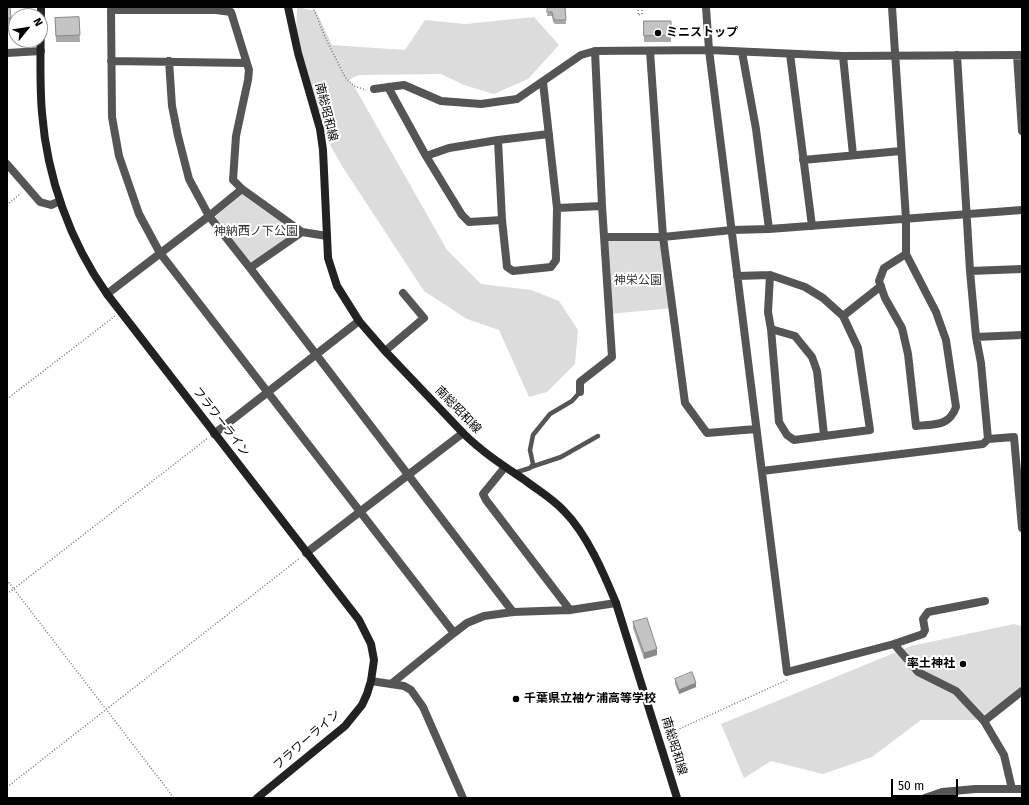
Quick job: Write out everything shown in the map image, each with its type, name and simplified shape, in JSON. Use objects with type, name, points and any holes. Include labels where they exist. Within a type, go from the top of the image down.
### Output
[{"type":"street","name":"フラワーライン","points":[[41,7],[42,113],[45,140],[60,202],[84,258],[107,294],[359,620],[371,644],[374,660],[372,681],[368,694],[362,705],[344,726],[257,798]]},
{"type":"street","name":"南総昭和線","points":[[288,7],[298,53],[320,129],[323,150],[328,258],[337,286],[359,321],[463,434],[476,446],[546,496],[577,524],[609,585],[616,603],[677,798]]},
{"type":"street","points":[[706,7],[709,50],[787,672],[894,644],[923,634],[925,630],[923,619],[928,612],[985,600]]},
{"type":"street","points":[[892,7],[894,56],[906,219],[906,254],[936,312],[946,340],[956,407],[953,415],[946,422],[916,426],[908,354],[902,328],[885,298],[879,281],[884,268],[906,254]]},
{"type":"street","points":[[327,236],[302,232],[242,189],[233,180],[236,136],[249,70],[231,10],[111,10],[112,117],[119,156],[139,214],[160,253],[454,633]]},
{"type":"street","points":[[374,90],[404,85],[441,102],[481,104],[517,99],[581,55],[595,51],[709,50],[843,56],[1020,55],[1022,131]]},
{"type":"street","points":[[7,53],[41,51]]},
{"type":"street","points":[[580,392],[580,382],[612,357],[602,206],[595,51]]},
{"type":"street","points":[[650,51],[663,236],[684,403],[707,433],[756,429]]},
{"type":"street","points":[[742,52],[756,128],[769,229]]},
{"type":"street","points":[[790,54],[812,226]]},
{"type":"street","points":[[957,55],[970,271],[988,439]]},
{"type":"street","points":[[843,56],[852,155]]},
{"type":"street","points":[[111,60],[246,63]]},
{"type":"street","points":[[169,61],[172,106],[189,179],[209,216],[513,612]]},
{"type":"street","points":[[498,140],[502,220],[507,267],[513,271],[551,267],[556,260],[557,208],[543,82]]},
{"type":"street","points":[[388,87],[426,156],[462,215],[469,222],[502,220]]},
{"type":"street","points":[[426,156],[449,148],[549,134]]},
{"type":"street","points":[[803,160],[901,151]]},
{"type":"street","points":[[7,164],[27,189],[40,202],[51,205],[60,202]]},
{"type":"street","points":[[107,294],[242,189]]},
{"type":"street","points":[[557,208],[602,206]]},
{"type":"street","points":[[605,237],[663,236],[1022,210]]},
{"type":"street","points":[[250,268],[302,232]]},
{"type":"street","points":[[970,271],[1022,269]]},
{"type":"street","points":[[737,276],[770,275],[805,287],[823,298],[843,316],[858,348],[870,430],[794,440],[787,435],[778,422],[771,330],[768,312],[770,275]]},
{"type":"street","points":[[843,316],[881,286]]},
{"type":"street","points":[[385,351],[424,318],[403,293]]},
{"type":"street","points":[[214,434],[359,321]]},
{"type":"street","points":[[771,330],[795,336],[812,357],[817,370],[824,436]]},
{"type":"street","points":[[976,336],[1022,334]]},
{"type":"street","points":[[306,553],[463,434]]},
{"type":"street","points":[[762,471],[983,444],[988,439],[1014,437],[1022,528]]},
{"type":"street","points":[[505,467],[484,494],[486,500],[570,610]]},
{"type":"street","points":[[391,684],[467,623],[484,616],[513,612],[570,610],[616,603]]},
{"type":"street","points":[[894,644],[918,672],[956,691],[984,721],[1004,755],[1012,789]]},
{"type":"street","points":[[372,681],[404,686],[411,690],[423,708],[463,798]]},
{"type":"street","points":[[984,721],[1022,691]]},
{"type":"street","points":[[925,798],[942,792],[975,789],[1022,789]]},
{"type":"lane","points":[[530,468],[533,464],[530,450],[533,435],[550,414],[572,401],[580,392]]},
{"type":"lane","points":[[513,473],[561,457],[598,436]]},
{"type":"path","points":[[313,7],[325,37],[345,77],[354,86],[364,90],[374,90]]},
{"type":"path","points":[[638,7],[638,15],[642,14],[642,7]]},
{"type":"path","points":[[7,205],[27,189]]},
{"type":"path","points":[[7,400],[121,312]]},
{"type":"path","points":[[7,594],[214,434]]},
{"type":"path","points":[[7,787],[306,553]]},
{"type":"path","points":[[7,580],[174,798]]},
{"type":"path","points":[[659,738],[789,679]]},
{"type":"green space","points":[[297,7],[316,11],[332,45],[405,50],[425,20],[465,24],[534,17],[559,45],[528,79],[494,94],[464,85],[441,74],[359,75],[348,80],[354,86],[447,250],[481,284],[531,290],[559,301],[578,330],[575,364],[547,392],[529,397],[499,330],[467,319],[424,291],[342,166],[329,143],[296,45]]},
{"type":"green space","name":"神納西ノ下公園","points":[[242,194],[296,232],[251,263],[215,217]]},
{"type":"green space","name":"神栄公園","points":[[605,237],[663,237],[672,308],[610,314]]},
{"type":"green space","points":[[1014,624],[1022,626],[1022,689],[976,720],[921,720],[872,757],[823,774],[771,761],[744,778],[721,724],[911,646]]},
{"type":"building","points":[[7,7],[10,7],[8,8],[7,18]]},
{"type":"building","points":[[548,7],[565,7],[566,20],[555,20],[552,12],[547,12]]},
{"type":"building","points":[[79,17],[80,35],[56,36],[55,18]]},
{"type":"building","points":[[644,21],[671,21],[671,35],[644,36]]},
{"type":"building","points":[[647,618],[657,649],[644,653],[633,622]]},
{"type":"building","points":[[692,672],[696,683],[679,690],[675,679]]},
{"type":"place","name":"ミニストップ","points":[[658,33]]},
{"type":"place","name":"率土神社","points":[[963,664]]},
{"type":"place","name":"千葉県立袖ケ浦高等学校","points":[[516,699]]}]
